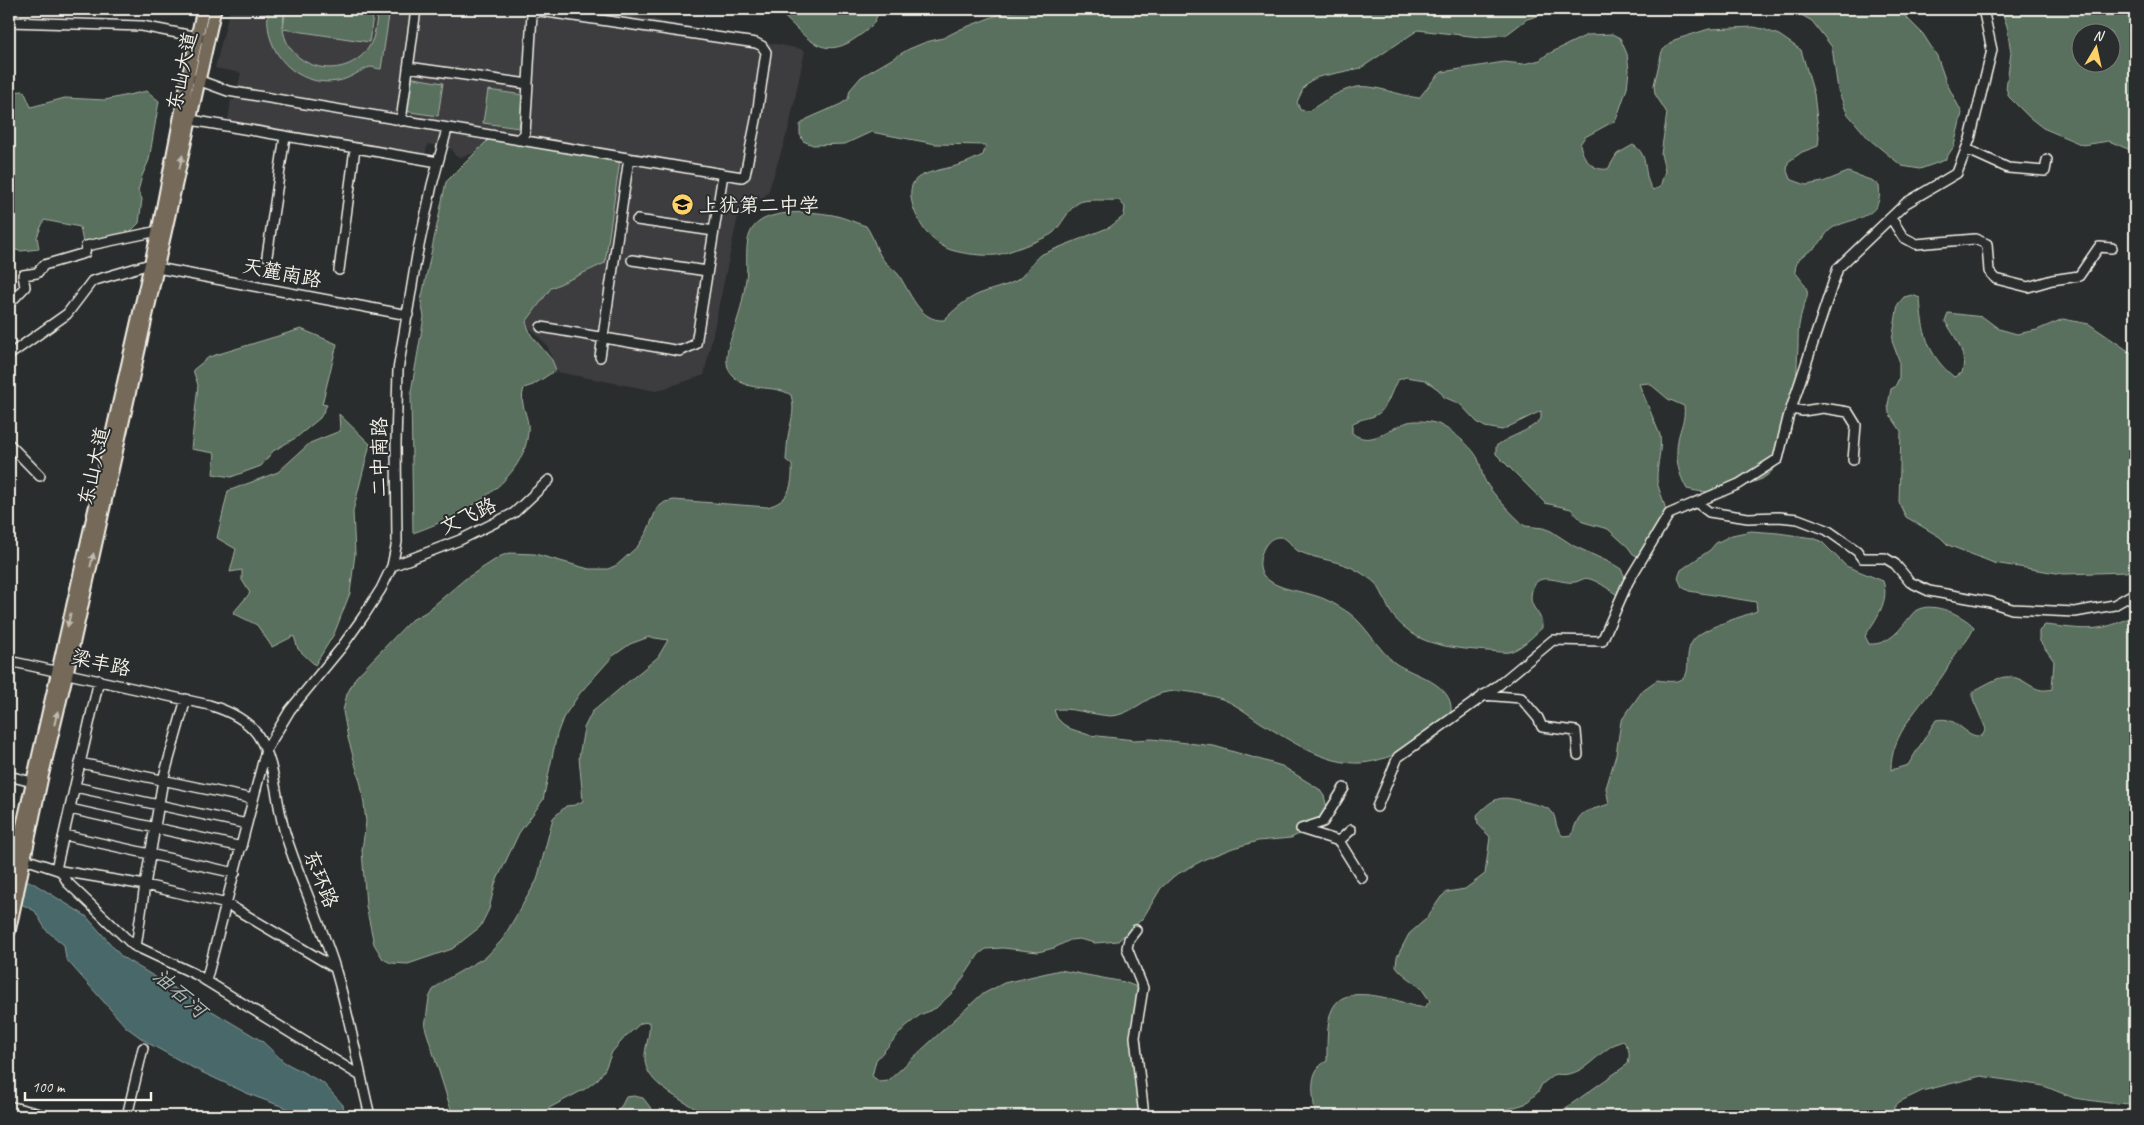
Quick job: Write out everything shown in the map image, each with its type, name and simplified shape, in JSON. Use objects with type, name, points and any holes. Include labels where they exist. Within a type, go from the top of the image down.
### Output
[{"type":"main road","name":"东山大道","points":[[152,266],[158,231],[202,38],[203,9]]},
{"type":"main road","name":"东山大道","points":[[202,38],[215,9]]},
{"type":"main road","name":"东山大道","points":[[9,885],[13,847],[25,833],[152,266],[190,120],[193,78]]},
{"type":"main road","name":"东山大道","points":[[10,928],[25,859],[25,833],[32,782],[62,672]]},
{"type":"street","points":[[401,121],[416,9]]},
{"type":"street","points":[[1377,807],[1398,757],[1483,695],[1553,640],[1602,640],[1628,582],[1669,514],[1739,484],[1778,459],[1791,409],[1838,268],[1906,203],[1957,172],[1966,149],[1992,50],[1983,9]]},
{"type":"street","points":[[193,78],[228,91],[447,129],[742,177],[746,175],[766,52],[762,46],[756,43],[540,11],[532,14],[525,134],[518,140]]},
{"type":"street","points":[[9,22],[142,26],[202,38]]},
{"type":"street","points":[[408,67],[528,84]]},
{"type":"street","points":[[190,120],[438,162]]},
{"type":"street","name":"二中南路","points":[[206,981],[266,750],[290,710],[341,648],[363,617],[392,566],[397,542],[396,444],[398,370],[417,255],[447,129]]},
{"type":"street","points":[[266,256],[285,136]]},
{"type":"street","points":[[339,270],[355,148]]},
{"type":"street","points":[[1966,149],[2008,168],[2045,171],[2047,160]]},
{"type":"street","points":[[600,357],[628,158]]},
{"type":"street","points":[[541,328],[680,351],[696,344],[723,174]]},
{"type":"street","points":[[1891,218],[1903,237],[1916,244],[1975,239],[1987,244],[1989,271],[1996,279],[2028,288],[2052,280],[2080,276],[2099,247],[2112,248]]},
{"type":"street","points":[[637,220],[714,231]]},
{"type":"street","points":[[9,304],[25,287],[23,275],[37,273],[44,265],[85,253],[86,246],[158,231]]},
{"type":"street","points":[[632,260],[707,271]]},
{"type":"street","points":[[9,355],[67,314],[92,281],[152,266]]},
{"type":"street","name":"天麓南路","points":[[152,266],[408,315]]},
{"type":"street","points":[[1791,409],[1804,411],[1823,408],[1848,412],[1856,425],[1853,460]]},
{"type":"street","points":[[9,444],[40,476]]},
{"type":"street","name":"文飞路","points":[[392,566],[460,540],[514,513],[549,480]]},
{"type":"street","points":[[1696,502],[1709,512],[1748,518],[1779,517],[1798,519],[1826,530],[1857,552],[1862,558],[1885,558],[1895,564],[1910,582],[1929,591],[1990,602],[2012,609],[2075,612],[2114,605],[2135,593]]},
{"type":"street","name":"梁丰路","points":[[9,661],[186,699]]},
{"type":"street","points":[[99,680],[64,835],[59,870],[68,882],[136,946],[206,981],[360,1075]]},
{"type":"street","points":[[1483,695],[1521,698],[1538,718],[1542,727],[1576,730],[1578,755]]},
{"type":"street","points":[[136,946],[163,780],[186,699]]},
{"type":"street","name":"东环路","points":[[186,699],[217,707],[233,715],[256,733],[266,750],[285,834],[335,968],[352,1032],[370,1116]]},
{"type":"street","points":[[80,762],[253,799]]},
{"type":"street","points":[[9,776],[32,782]]},
{"type":"street","points":[[75,787],[247,824]]},
{"type":"street","points":[[1344,788],[1323,822],[1301,829],[1338,841],[1362,878]]},
{"type":"street","points":[[70,809],[242,847]]},
{"type":"street","points":[[1338,841],[1351,830]]},
{"type":"street","points":[[64,835],[235,873]]},
{"type":"street","points":[[25,859],[59,870],[227,904],[335,968]]},
{"type":"street","points":[[1136,930],[1129,939],[1127,948],[1143,988],[1136,1037],[1144,1116]]},
{"type":"street","points":[[126,1116],[143,1048]]},
{"type":"street","points":[[9,1106],[48,1116]]},
{"type":"shaded area","name":"上犹第二中学","points":[[230,9],[602,9],[805,50],[789,127],[768,193],[738,216],[704,375],[656,391],[557,372],[547,345],[526,322],[551,288],[605,263],[488,140],[475,153],[461,157],[455,156],[452,149],[428,144],[425,154],[228,121],[231,100],[235,100],[241,73],[215,68]]},
{"type":"green space","points":[[262,9],[284,9],[283,27],[286,9],[374,9],[369,42],[283,29],[287,43],[296,54],[307,62],[320,67],[333,68],[347,65],[359,58],[369,47],[373,38],[378,9],[390,9],[381,69],[370,67],[338,81],[323,82],[309,79],[297,73],[286,65],[278,54],[271,41],[268,28],[268,13],[261,12]]},
{"type":"green space","points":[[775,9],[879,9],[874,23],[864,32],[843,45],[831,48],[811,41]]},
{"type":"green space","points":[[1028,9],[1561,9],[1527,19],[1506,35],[1479,37],[1418,30],[1361,68],[1318,77],[1310,81],[1304,87],[1297,102],[1300,110],[1309,111],[1338,93],[1357,87],[1379,89],[1419,98],[1442,72],[1504,62],[1523,64],[1532,62],[1540,60],[1546,55],[1587,35],[1612,34],[1620,38],[1627,54],[1629,70],[1627,88],[1616,120],[1585,137],[1580,144],[1581,149],[1583,155],[1593,166],[1608,169],[1617,154],[1633,145],[1642,154],[1647,178],[1653,190],[1660,187],[1665,171],[1661,154],[1667,113],[1655,94],[1654,85],[1662,51],[1674,40],[1709,29],[1754,27],[1779,35],[1801,50],[1814,94],[1819,137],[1818,146],[1802,152],[1788,162],[1787,171],[1790,179],[1806,185],[1823,182],[1848,172],[1873,181],[1879,186],[1877,205],[1872,211],[1831,229],[1816,247],[1802,256],[1797,262],[1795,272],[1805,286],[1807,295],[1799,326],[1793,419],[1783,454],[1774,469],[1757,481],[1720,491],[1707,492],[1687,489],[1681,477],[1677,460],[1678,440],[1684,415],[1684,406],[1668,399],[1649,383],[1639,384],[1660,435],[1657,482],[1665,512],[1661,533],[1652,553],[1649,558],[1641,558],[1633,554],[1608,529],[1583,522],[1571,509],[1545,503],[1496,454],[1496,446],[1531,427],[1541,419],[1541,411],[1502,430],[1485,427],[1477,422],[1460,404],[1444,397],[1439,390],[1425,380],[1406,377],[1398,380],[1395,384],[1383,410],[1374,416],[1352,424],[1352,433],[1359,437],[1373,438],[1408,422],[1415,421],[1435,423],[1443,426],[1471,449],[1478,459],[1484,479],[1489,487],[1525,526],[1551,531],[1574,546],[1621,569],[1629,585],[1620,597],[1602,584],[1586,578],[1575,582],[1542,579],[1533,587],[1531,601],[1541,618],[1542,628],[1522,645],[1507,652],[1446,646],[1435,644],[1416,636],[1403,626],[1392,614],[1377,586],[1365,575],[1344,564],[1298,551],[1287,540],[1278,537],[1268,542],[1262,553],[1260,565],[1263,575],[1281,587],[1320,597],[1333,603],[1355,618],[1395,663],[1439,687],[1446,694],[1450,702],[1451,712],[1449,720],[1438,737],[1427,744],[1380,759],[1361,763],[1348,763],[1321,756],[1308,750],[1230,702],[1198,693],[1176,691],[1162,693],[1124,713],[1110,716],[1066,709],[1054,710],[1057,718],[1063,724],[1089,735],[1134,740],[1152,739],[1214,746],[1282,766],[1319,789],[1324,796],[1329,815],[1323,822],[1291,838],[1258,841],[1233,848],[1205,859],[1174,876],[1161,888],[1143,918],[1118,941],[1095,943],[1079,939],[1070,940],[1054,948],[1038,952],[1003,948],[986,949],[979,954],[955,990],[936,1008],[920,1015],[905,1027],[876,1060],[872,1076],[880,1082],[888,1081],[981,995],[1004,983],[1060,970],[1124,982],[1140,988],[1138,1033],[1146,1116],[703,1116],[699,1111],[658,1084],[651,1076],[645,1060],[649,1022],[641,1023],[626,1036],[612,1052],[605,1069],[598,1079],[585,1089],[534,1116],[453,1116],[425,1027],[429,998],[433,990],[442,982],[487,956],[502,940],[537,880],[553,818],[566,806],[575,805],[583,801],[579,757],[584,728],[592,712],[658,657],[668,640],[649,637],[630,644],[613,656],[580,693],[563,718],[557,734],[543,800],[519,833],[495,884],[489,909],[480,927],[452,949],[408,964],[391,963],[383,959],[374,944],[366,906],[362,850],[366,822],[364,804],[343,711],[347,694],[356,677],[410,621],[426,612],[465,579],[501,556],[509,553],[535,554],[589,569],[608,569],[617,565],[638,546],[647,532],[657,508],[665,502],[674,500],[767,507],[774,505],[785,497],[792,480],[792,465],[786,460],[788,435],[793,413],[791,395],[776,389],[753,387],[739,381],[732,375],[727,363],[729,346],[744,290],[747,272],[748,241],[753,227],[765,218],[782,214],[810,212],[836,216],[866,226],[881,257],[898,274],[916,304],[928,316],[944,320],[974,296],[1016,281],[1023,276],[1040,255],[1110,227],[1124,216],[1125,207],[1119,200],[1081,201],[1071,209],[1053,233],[1035,242],[996,255],[956,251],[941,245],[926,232],[912,204],[911,189],[919,177],[957,166],[983,155],[986,145],[936,144],[871,132],[845,144],[813,145],[803,141],[800,134],[800,125],[807,119],[848,99],[850,90],[861,77],[909,49],[926,42],[943,38],[1000,14]]},
{"type":"green space","points":[[1791,9],[1898,9],[1923,34],[1937,56],[1946,82],[1962,113],[1954,146],[1945,160],[1920,169],[1902,166],[1869,139],[1847,113],[1838,90],[1832,47],[1812,21]]},
{"type":"green space","points":[[2001,9],[2135,9],[2135,152],[2109,141],[2083,145],[2043,128],[2029,117],[2009,97],[2006,88],[2011,53],[2007,26]]},
{"type":"green space","points":[[408,77],[443,83],[438,116],[403,111]]},
{"type":"green space","points":[[488,90],[524,95],[519,128],[483,123]]},
{"type":"green space","points":[[24,91],[31,107],[65,98],[105,100],[147,91],[159,101],[149,160],[138,191],[142,199],[139,223],[130,232],[85,253],[80,227],[44,220],[37,237],[39,249],[21,251],[9,249],[9,92]]},
{"type":"green space","points":[[488,140],[620,160],[605,263],[551,288],[526,322],[531,335],[552,360],[556,370],[533,385],[524,388],[522,400],[528,432],[524,451],[514,468],[485,497],[449,518],[413,533],[411,392],[424,317],[421,301],[446,182]]},
{"type":"green space","points":[[1912,295],[1920,298],[1922,321],[1932,351],[1945,369],[1954,377],[1962,373],[1963,359],[1960,346],[1945,321],[1948,313],[1983,317],[1999,329],[2017,334],[2037,330],[2063,319],[2089,324],[2133,354],[2135,359],[2135,569],[2126,572],[2063,574],[1994,563],[1948,545],[1940,537],[1906,517],[1899,502],[1901,431],[1889,413],[1888,405],[1891,389],[1895,387],[1899,378],[1899,360],[1892,341],[1898,304],[1904,297]]},
{"type":"green space","points":[[301,329],[337,344],[322,404],[327,405],[320,418],[297,437],[273,451],[261,466],[231,477],[213,474],[215,453],[191,449],[198,385],[193,370],[209,357]]},
{"type":"green space","points":[[339,414],[370,444],[353,511],[355,554],[350,593],[334,634],[315,665],[298,649],[294,636],[272,647],[257,625],[233,613],[250,593],[242,580],[242,570],[230,572],[236,549],[217,538],[228,491],[278,472],[310,443],[340,431]]},
{"type":"green space","points":[[1751,531],[1813,538],[1821,541],[1846,566],[1883,581],[1885,596],[1881,610],[1865,636],[1869,644],[1876,644],[1892,637],[1915,611],[1924,608],[1939,608],[1955,614],[1974,627],[1941,678],[1901,733],[1892,757],[1891,770],[1908,765],[1936,720],[1944,719],[1956,723],[1970,734],[1982,736],[1986,729],[1973,699],[1973,691],[2005,677],[2019,679],[2039,689],[2052,689],[2054,661],[2039,640],[2039,631],[2045,625],[2081,629],[2101,628],[2135,615],[2135,1104],[2109,1103],[2074,1098],[2044,1086],[1981,1076],[1922,1091],[1899,1102],[1887,1116],[1560,1116],[1563,1110],[1628,1064],[1629,1051],[1623,1041],[1605,1050],[1583,1068],[1575,1072],[1555,1074],[1542,1084],[1538,1092],[1525,1104],[1493,1116],[1315,1116],[1314,1078],[1320,1065],[1327,1061],[1328,1026],[1335,1004],[1343,998],[1354,995],[1370,995],[1420,1007],[1425,1007],[1430,1001],[1421,988],[1396,966],[1397,957],[1409,934],[1426,919],[1441,897],[1447,892],[1465,889],[1485,874],[1490,837],[1478,824],[1477,815],[1495,800],[1500,798],[1513,799],[1547,808],[1554,814],[1560,833],[1563,836],[1572,835],[1578,820],[1584,813],[1609,804],[1606,788],[1616,755],[1621,721],[1643,690],[1657,680],[1673,681],[1682,679],[1688,668],[1689,650],[1692,642],[1700,634],[1720,624],[1757,611],[1756,602],[1689,591],[1682,587],[1678,578],[1681,570],[1710,550],[1716,543],[1732,535]]},
{"type":"green space","points":[[626,1097],[643,1098],[657,1116],[613,1116]]},
{"type":"water","name":"油石河","points":[[9,872],[33,883],[86,916],[122,957],[262,1041],[284,1062],[323,1083],[343,1105],[345,1116],[304,1116],[251,1095],[197,1070],[148,1043],[126,1027],[66,959],[64,945],[46,930],[35,911],[9,898]]},
{"type":"place","name":"上犹第二中学","points":[[683,205]]}]
